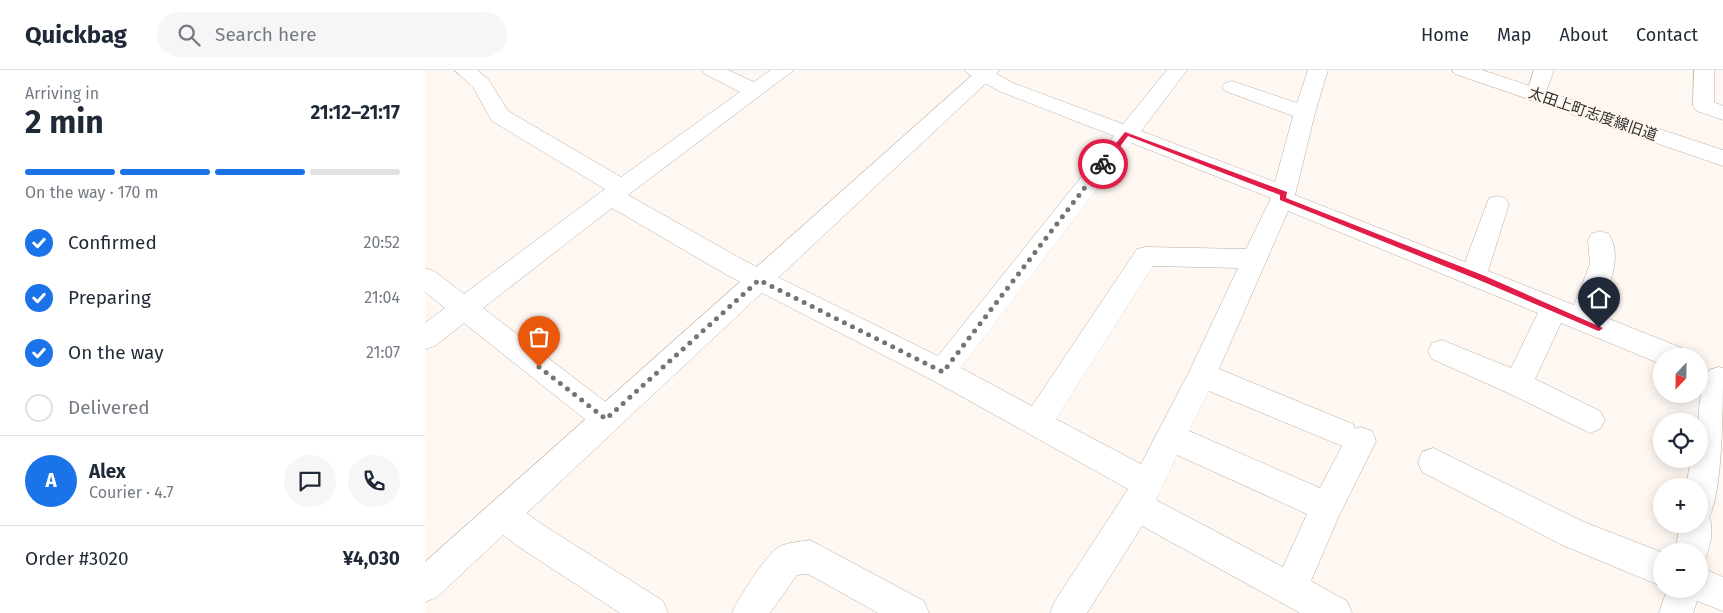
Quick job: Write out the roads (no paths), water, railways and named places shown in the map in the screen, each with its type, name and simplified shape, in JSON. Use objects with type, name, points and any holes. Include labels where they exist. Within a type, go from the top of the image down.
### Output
[{"type":"street","points":[[464,70],[481,83],[500,116],[617,192],[759,280],[943,372],[1037,424],[1142,495],[1290,589],[1335,613]]},
{"type":"street","points":[[712,70],[755,91]]},
{"type":"street","points":[[425,338],[617,192],[784,70]]},
{"type":"street","points":[[943,372],[1177,70]]},
{"type":"street","points":[[1067,613],[1142,495],[1172,438],[1256,259],[1283,196],[1304,112],[1318,70]]},
{"type":"street","name":"太田上町志度線旧道","points":[[1462,70],[1723,158]]},
{"type":"street","points":[[1536,95],[1544,70]]},
{"type":"street","points":[[1704,70],[1704,106],[1723,113]]},
{"type":"street","points":[[425,585],[759,280],[983,72],[1006,87],[1127,133],[1283,196],[1581,321],[1653,348]]},
{"type":"street","points":[[1232,87],[1304,112]]},
{"type":"street","points":[[1474,275],[1497,204]]},
{"type":"street","points":[[1581,321],[1603,264],[1600,240]]},
{"type":"street","points":[[1037,424],[1146,256],[1256,259]]},
{"type":"street","points":[[425,278],[606,419]]},
{"type":"street","points":[[1517,384],[1554,309]]},
{"type":"street","points":[[1442,351],[1517,384],[1590,420]]},
{"type":"street","points":[[1202,375],[1351,437],[1327,507],[1290,589]]},
{"type":"street","points":[[1702,478],[1714,375]]},
{"type":"street","points":[[1172,438],[1327,507]]},
{"type":"street","points":[[1433,462],[1574,534],[1653,566]]},
{"type":"street","points":[[502,514],[528,534],[651,613]]},
{"type":"street","points":[[749,613],[788,560],[810,556],[912,613]]},
{"type":"street","points":[[1708,588],[1723,594]]},
{"type":"street","points":[[1676,613],[1681,598]]}]
